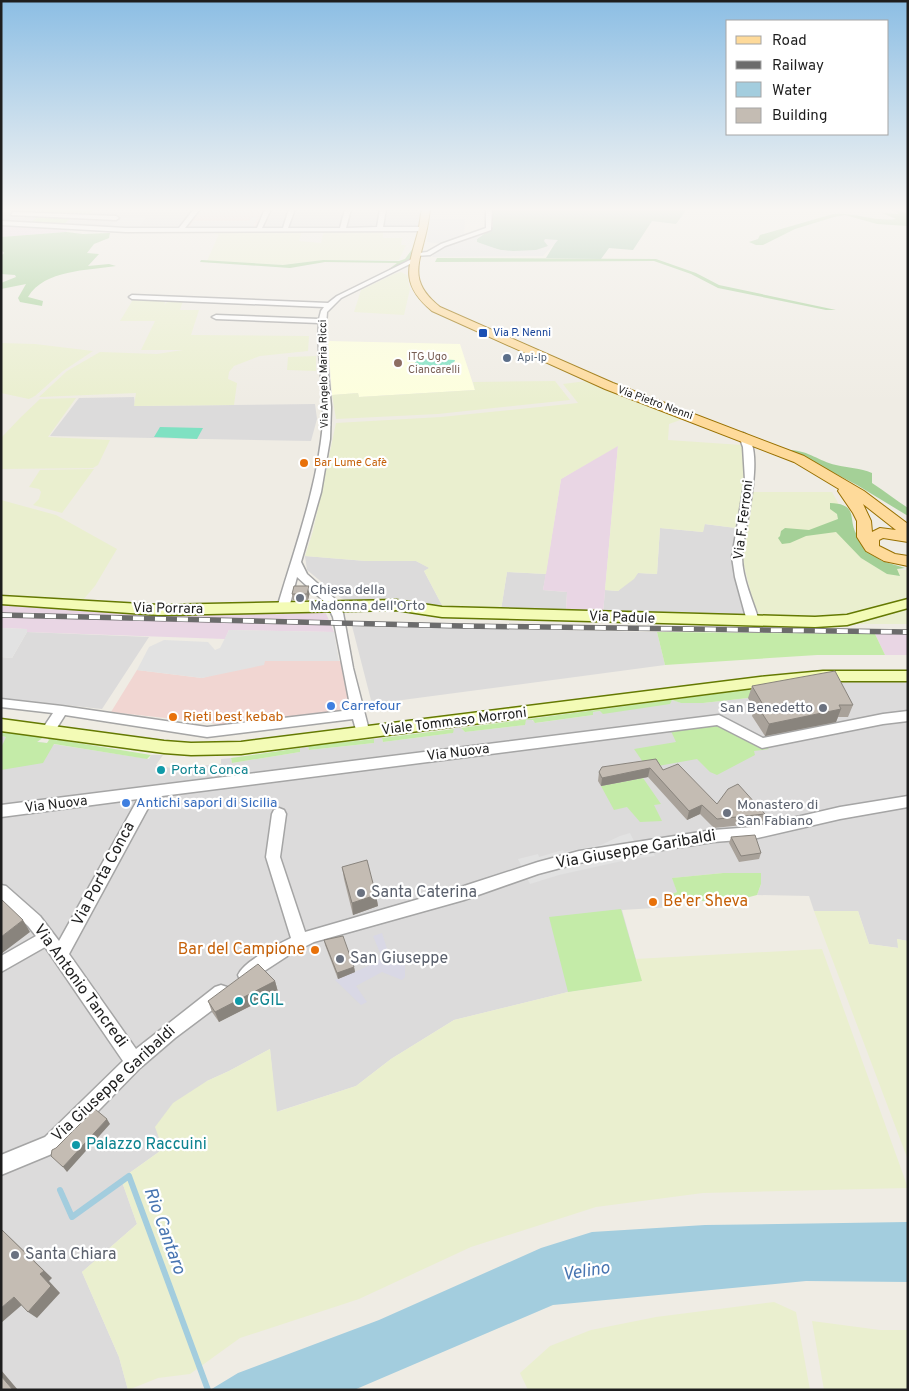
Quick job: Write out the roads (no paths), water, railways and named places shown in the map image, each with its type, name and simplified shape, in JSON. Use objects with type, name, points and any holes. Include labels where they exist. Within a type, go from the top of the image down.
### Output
[{"type":"main road","name":"Via Pietro Nenni","points":[[416,274],[414,282],[421,296],[436,308],[455,318],[609,386],[745,442],[766,445],[800,459],[859,494],[908,532]]},
{"type":"main road","points":[[836,479],[859,510],[864,522],[864,536],[871,547],[881,554],[908,561]]},
{"type":"main road","points":[[859,494],[908,521]]},
{"type":"main road","points":[[871,547],[872,538],[880,533],[908,537]]},
{"type":"street","name":"Via Angelo Maria Ricci","points":[[283,608],[320,481],[327,420],[324,311],[327,306],[339,297],[388,274]]},
{"type":"street","points":[[132,297],[327,306]]},
{"type":"street","points":[[216,318],[323,320]]},
{"type":"street","name":"Via F. Ferroni","points":[[745,442],[750,480],[736,557],[740,578],[754,621]]},
{"type":"street","points":[[296,562],[297,569],[304,579],[334,606],[363,734]]},
{"type":"street","name":"Via Porrara","points":[[1,600],[150,610],[334,606]]},
{"type":"street","name":"Via Padule","points":[[334,606],[396,605],[442,612],[754,621],[847,620],[908,603]]},
{"type":"street","name":"Viale Tommaso Morroni","points":[[1,725],[174,748],[241,748],[769,681],[823,676],[908,676]]},
{"type":"street","points":[[1,703],[62,710],[207,732],[358,714]]},
{"type":"street","points":[[48,731],[62,710]]},
{"type":"street","name":"Via Nuova","points":[[1,811],[719,720],[762,743],[883,719],[908,716]]},
{"type":"street","points":[[174,748],[185,730]]},
{"type":"street","name":"Via Porta Conca","points":[[60,955],[96,893],[124,836],[149,793]]},
{"type":"street","name":"Via Giuseppe Garibaldi","points":[[1,1165],[52,1144],[134,1062],[169,1032],[264,961],[300,941],[464,894],[538,868],[579,857],[713,836],[752,833],[840,813],[908,801]]},
{"type":"street","points":[[279,814],[273,857],[300,941]]},
{"type":"street","name":"Via Antonio Tancredi","points":[[1,891],[34,921],[60,955],[134,1062]]},
{"type":"street","points":[[1,965],[46,938]]},
{"type":"water","name":"Velino","points":[[908,1222],[908,1282],[806,1281],[553,1305],[354,1390],[210,1390],[238,1373],[379,1320],[541,1248],[592,1232],[705,1225]]},
{"type":"waterway","name":"Rio Cantaro","points":[[60,1190],[72,1217],[129,1176],[208,1390]]},
{"type":"railway","points":[[1,615],[462,626],[908,632]]},
{"type":"place","name":"Via P. Nenni","points":[[483,333]]},
{"type":"place","name":"Api-Ip","points":[[507,358]]},
{"type":"place","name":"ITG Ugo Ciancarelli","points":[[398,363]]},
{"type":"place","name":"Bar Lume Cafè","points":[[304,463]]},
{"type":"place","name":"Chiesa della Madonna dell'Orto","points":[[300,598]]},
{"type":"place","name":"Carrefour","points":[[331,706]]},
{"type":"place","name":"San Benedetto","points":[[823,708]]},
{"type":"place","name":"Rieti best kebab","points":[[173,717]]},
{"type":"place","name":"Porta Conca","points":[[161,770]]},
{"type":"place","name":"Antichi sapori di Sicilia","points":[[126,803]]},
{"type":"place","name":"Monastero di San Fabiano","points":[[727,813]]},
{"type":"place","name":"Santa Caterina","points":[[361,893]]},
{"type":"place","name":"Be'er Sheva","points":[[653,902]]},
{"type":"place","name":"Bar del Campione","points":[[315,950]]},
{"type":"place","name":"San Giuseppe","points":[[340,959]]},
{"type":"place","name":"CGIL","points":[[239,1001]]},
{"type":"place","name":"Palazzo Raccuini","points":[[76,1145]]},
{"type":"place","name":"Santa Chiara","points":[[15,1255]]}]
